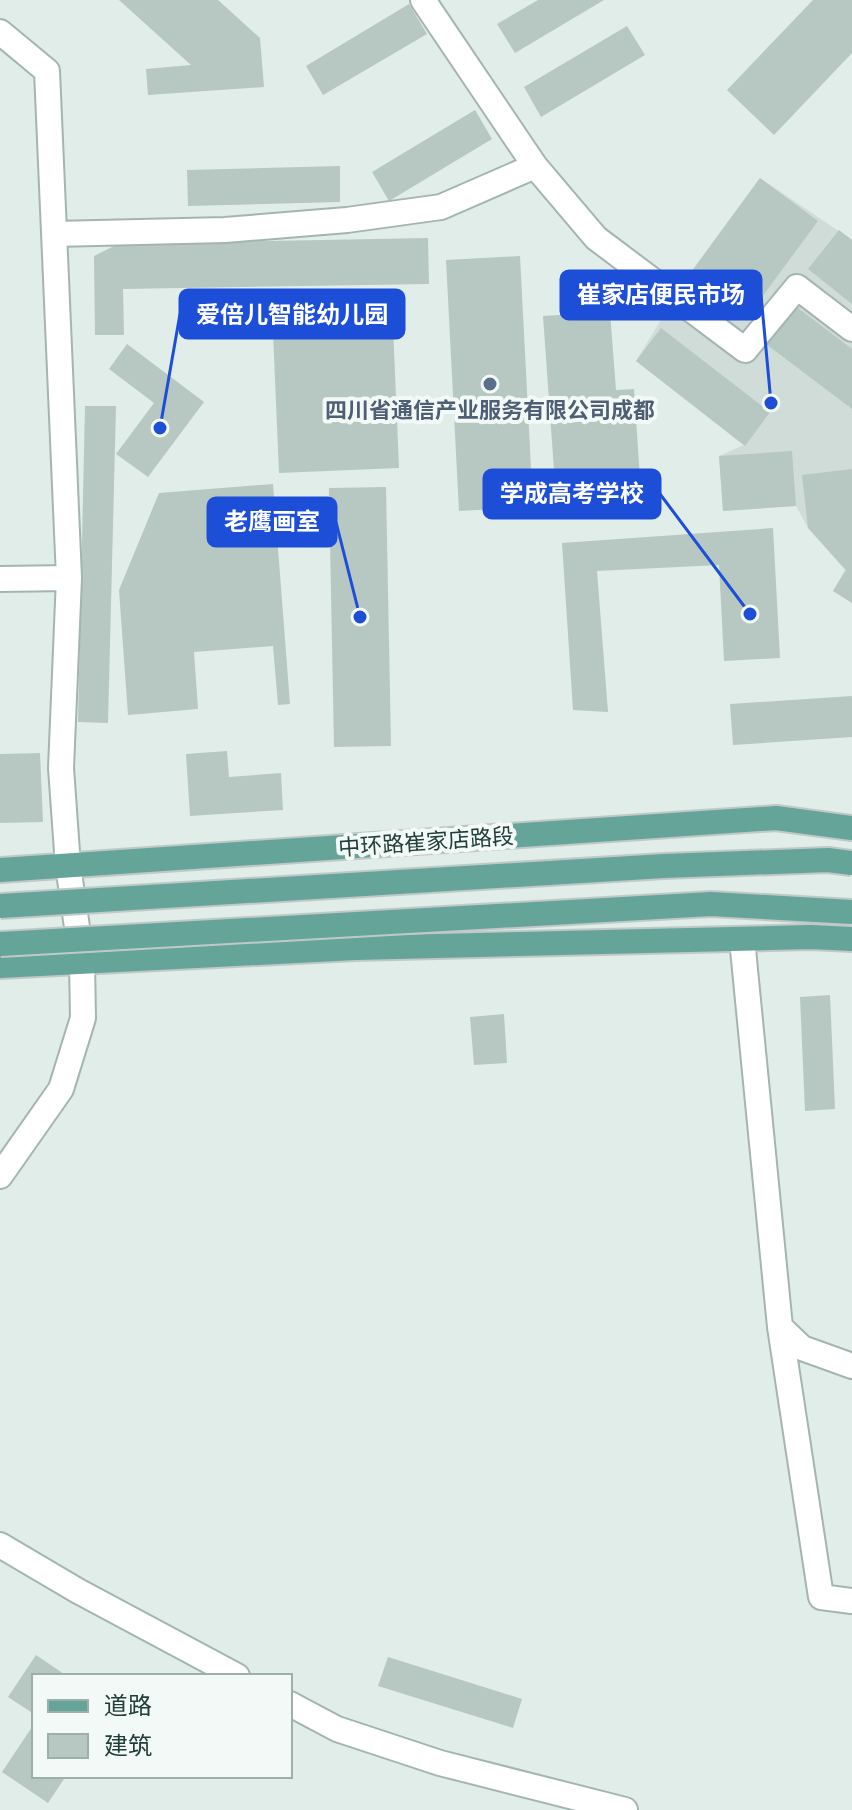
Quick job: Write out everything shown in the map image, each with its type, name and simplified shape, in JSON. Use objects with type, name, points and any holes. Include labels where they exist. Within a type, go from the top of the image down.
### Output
[{"type":"main road","name":"中环路崔家店路段","points":[[0,870],[776,818],[852,828]]},
{"type":"main road","points":[[0,906],[648,867],[828,860],[852,863]]},
{"type":"main road","points":[[0,944],[711,904],[852,912]]},
{"type":"main road","points":[[0,966],[355,948],[811,937],[852,939]]},
{"type":"street","points":[[423,0],[535,166],[596,238],[745,350],[797,287],[852,329]]},
{"type":"street","points":[[0,32],[47,71],[69,578],[61,768],[68,866],[82,961],[83,1018],[61,1089],[0,1176]]},
{"type":"street","points":[[54,234],[225,230],[362,218],[441,207],[535,166]]},
{"type":"street","points":[[0,579],[69,578]]},
{"type":"street","points":[[742,939],[780,1327],[821,1597],[852,1601]]},
{"type":"street","points":[[780,1327],[802,1348],[852,1366]]},
{"type":"street","points":[[0,1545],[78,1591],[233,1674]]},
{"type":"street","points":[[292,1705],[337,1729],[440,1763],[625,1810]]},
{"type":"shaded area","points":[[760,178],[852,240],[852,603],[833,591],[845,570],[808,528],[796,506],[723,511],[719,456],[744,445],[636,361],[687,277]]},
{"type":"building","points":[[119,0],[218,0],[260,38],[264,87],[148,95],[146,69],[191,65]]},
{"type":"building","points":[[538,0],[604,0],[515,53],[497,24]]},
{"type":"building","points":[[813,0],[852,0],[852,53],[774,135],[727,90]]},
{"type":"building","points":[[409,4],[427,34],[323,95],[306,66]]},
{"type":"building","points":[[627,26],[645,55],[541,117],[524,87]]},
{"type":"building","points":[[475,110],[492,139],[389,201],[372,172]]},
{"type":"building","points":[[340,166],[340,202],[188,206],[187,170]]},
{"type":"building","points":[[760,178],[818,221],[745,320],[687,278]]},
{"type":"building","points":[[839,230],[852,240],[852,304],[808,269]]},
{"type":"building","points":[[428,238],[429,284],[123,289],[124,335],[95,335],[94,256],[118,244]]},
{"type":"building","name":"四川省通信产业服务有限公司成都","points":[[520,256],[533,507],[459,511],[446,260]]},
{"type":"building","points":[[794,305],[852,349],[852,409],[766,344]]},
{"type":"building","points":[[610,312],[616,390],[634,389],[641,493],[556,498],[543,316]]},
{"type":"building","points":[[393,326],[399,468],[279,473],[273,332]]},
{"type":"building","points":[[661,328],[770,412],[745,446],[636,361]]},
{"type":"building","points":[[127,344],[204,402],[148,477],[116,454],[154,403],[109,369]]},
{"type":"building","points":[[85,406],[116,406],[108,723],[78,722]]},
{"type":"building","points":[[792,451],[796,506],[723,511],[719,456]]},
{"type":"building","points":[[852,469],[852,603],[833,591],[846,570],[808,528],[802,475]]},
{"type":"building","points":[[273,484],[290,704],[278,705],[273,646],[194,652],[198,709],[128,715],[119,590],[159,493]]},
{"type":"building","points":[[386,487],[391,746],[334,747],[329,488]]},
{"type":"building","points":[[773,528],[780,658],[724,661],[719,565],[597,571],[608,712],[573,710],[562,543]]},
{"type":"building","points":[[852,696],[852,737],[733,745],[730,704]]},
{"type":"building","points":[[227,751],[229,777],[281,773],[283,810],[190,816],[186,754]]},
{"type":"building","points":[[40,753],[43,822],[0,823],[0,754]]},
{"type":"building","points":[[830,995],[835,1109],[805,1111],[800,997]]},
{"type":"building","points":[[504,1014],[507,1063],[474,1065],[470,1017]]},
{"type":"building","points":[[36,1655],[64,1674],[32,1674],[32,1713],[8,1697]]},
{"type":"building","points":[[388,1657],[522,1699],[513,1728],[378,1686]]},
{"type":"building","points":[[32,1727],[32,1778],[65,1778],[48,1803],[2,1772]]},
{"type":"place","name":"四川省通信产业服务有限公司成都","points":[[490,384]]},
{"type":"place","name":"崔家店便民市场","points":[[771,403]]},
{"type":"place","name":"爱倍儿智能幼儿园","points":[[160,428]]},
{"type":"place","name":"学成高考学校","points":[[750,614]]},
{"type":"place","name":"老鹰画室","points":[[360,617]]}]
